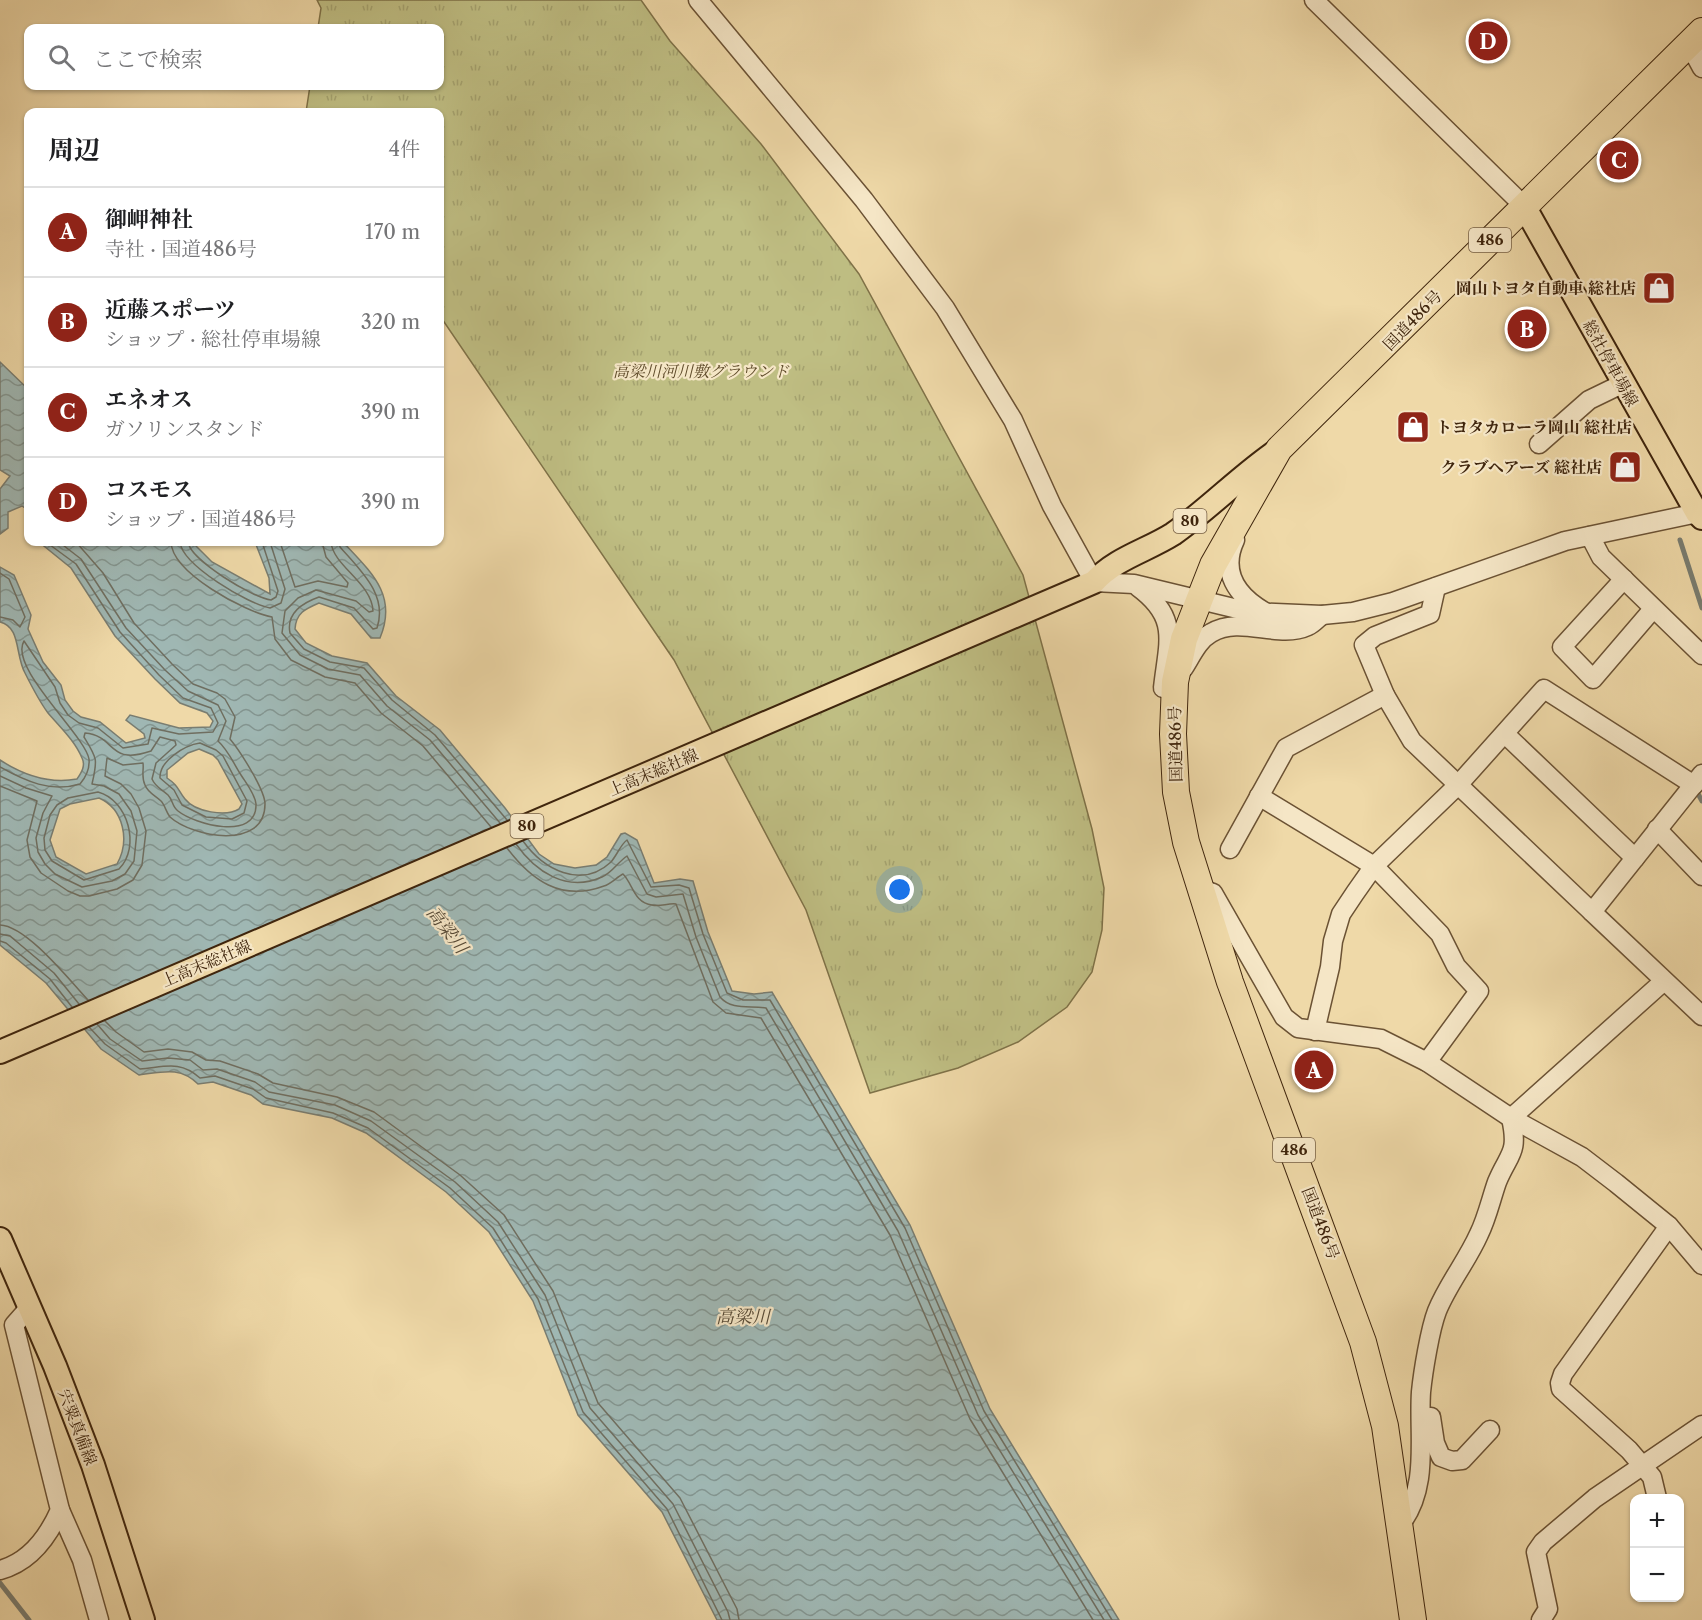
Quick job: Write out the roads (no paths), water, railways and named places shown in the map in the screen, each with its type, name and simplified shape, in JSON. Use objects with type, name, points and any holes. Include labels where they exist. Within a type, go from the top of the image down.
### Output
[{"type":"highway","name":"国道486号","points":[[1413,1620],[1385,1426],[1363,1341],[1230,982],[1199,888],[1180,815],[1173,723],[1174,682],[1198,600],[1213,565],[1279,449],[1380,352],[1695,37]]},
{"type":"main road","name":"総社停車場線","points":[[1524,206],[1622,384],[1700,514]]},
{"type":"main road","name":"上高末総社線","points":[[0,1052],[1094,582],[1108,566],[1170,535],[1191,521],[1247,471],[1279,449]]},
{"type":"main road","name":"宍粟真備線","points":[[0,1239],[93,1465],[143,1620]]},
{"type":"street","points":[[698,0],[864,200],[945,308],[1013,420],[1052,506],[1094,582],[1134,584],[1269,614],[1322,615],[1362,610],[1437,587],[1555,544],[1700,514]]},
{"type":"street","points":[[1314,0],[1524,206]]},
{"type":"street","points":[[1695,37],[1702,68]]},
{"type":"street","points":[[1539,444],[1590,400],[1622,384]]},
{"type":"street","points":[[1243,509],[1240,527],[1230,551],[1229,571],[1239,591],[1250,603],[1269,614]]},
{"type":"street","points":[[1590,536],[1601,557],[1702,655]]},
{"type":"street","points":[[1624,579],[1562,647],[1593,679],[1653,609]]},
{"type":"street","points":[[1134,584],[1153,598],[1163,610],[1168,624],[1162,700],[1164,710],[1173,723]]},
{"type":"street","points":[[1437,587],[1430,614],[1375,636],[1364,645],[1385,695],[1412,741],[1702,1016]]},
{"type":"street","points":[[1174,682],[1200,643],[1211,633],[1239,626],[1291,630],[1307,626],[1322,615]]},
{"type":"street","points":[[1315,1030],[1330,967],[1333,941],[1341,914],[1374,866],[1458,785],[1544,689],[1694,782],[1592,912]]},
{"type":"street","points":[[1230,849],[1286,748],[1385,695]]},
{"type":"street","points":[[1505,734],[1635,858]]},
{"type":"street","points":[[1259,796],[1374,866],[1440,934],[1456,966],[1479,991],[1427,1062]]},
{"type":"street","points":[[1657,829],[1702,876]]},
{"type":"street","points":[[1199,888],[1213,893],[1284,1017],[1298,1028],[1381,1039],[1427,1062],[1511,1118],[1582,1157],[1669,1226],[1699,1254]]},
{"type":"street","points":[[1511,1118],[1664,981]]},
{"type":"street","points":[[1400,1525],[1409,1514],[1418,1485],[1422,1454],[1423,1377],[1437,1312],[1479,1235],[1498,1180],[1512,1156],[1514,1133],[1511,1118]]},
{"type":"street","points":[[1657,1494],[1652,1477],[1629,1450],[1561,1389],[1560,1383],[1563,1374],[1669,1226]]},
{"type":"street","points":[[29,1308],[14,1325],[60,1510],[82,1560],[99,1620]]},
{"type":"street","points":[[1423,1377],[1435,1443],[1441,1457],[1452,1461],[1462,1460],[1490,1430]]},
{"type":"street","points":[[1541,1620],[1548,1608],[1536,1552],[1539,1547],[1594,1498],[1702,1425]]},
{"type":"street","points":[[0,1570],[10,1567],[33,1551],[50,1531],[60,1510]]},
{"type":"water","points":[[0,362],[24,385],[24,507],[22,506],[8,512],[8,528],[0,534],[0,489],[10,476],[0,470]]},
{"type":"water","name":"高梁川","points":[[44,546],[196,546],[212,562],[270,594],[269,578],[257,546],[347,546],[372,574],[384,597],[385,623],[380,638],[371,638],[351,614],[319,603],[299,615],[297,619],[295,629],[306,643],[332,656],[367,663],[396,696],[440,730],[505,808],[539,854],[554,864],[575,868],[596,865],[607,857],[621,834],[625,833],[637,840],[654,883],[680,879],[693,881],[708,932],[732,991],[754,994],[772,992],[910,1225],[990,1409],[1119,1620],[717,1620],[662,1512],[578,1415],[533,1301],[489,1232],[446,1192],[366,1133],[332,1118],[263,1104],[251,1095],[213,1082],[198,1084],[178,1072],[139,1075],[101,1049],[46,983],[0,945],[0,760],[27,774],[57,780],[77,779],[83,769],[83,764],[82,758],[67,734],[48,713],[33,689],[22,666],[15,636],[7,625],[0,622],[0,567],[14,575],[31,615],[28,629],[43,662],[61,685],[65,700],[73,711],[81,717],[100,722],[126,743],[145,738],[144,734],[126,720],[130,715],[179,728],[210,727],[213,721],[207,713],[180,703],[115,636],[71,568]],"holes":[[[199,749],[213,755],[242,804],[239,809],[219,813],[196,807],[185,799],[167,778],[167,770],[188,753]],[[99,798],[107,803],[119,818],[124,836],[117,864],[86,874],[56,857],[50,840],[60,809],[70,804]]]},
{"type":"waterway","points":[[1680,540],[1702,608]]},
{"type":"waterway","points":[[1696,790],[1702,801]]},
{"type":"waterway","points":[[0,1583],[29,1620]]},
{"type":"place","name":"コスモス","points":[[1488,41]]},
{"type":"place","name":"エネオス","points":[[1619,160]]},
{"type":"place","name":"岡山トヨタ自動車 総社店","points":[[1659,288]]},
{"type":"place","name":"近藤スポーツ","points":[[1527,329]]},
{"type":"place","name":"トヨタカローラ岡山 総社店","points":[[1413,427]]},
{"type":"place","name":"クラブヘアーズ 総社店","points":[[1625,467]]},
{"type":"place","name":"御岬神社","points":[[1314,1070]]},
{"type":"park label","name":"高梁川河川敷グラウンド","points":[[701,371]]}]
